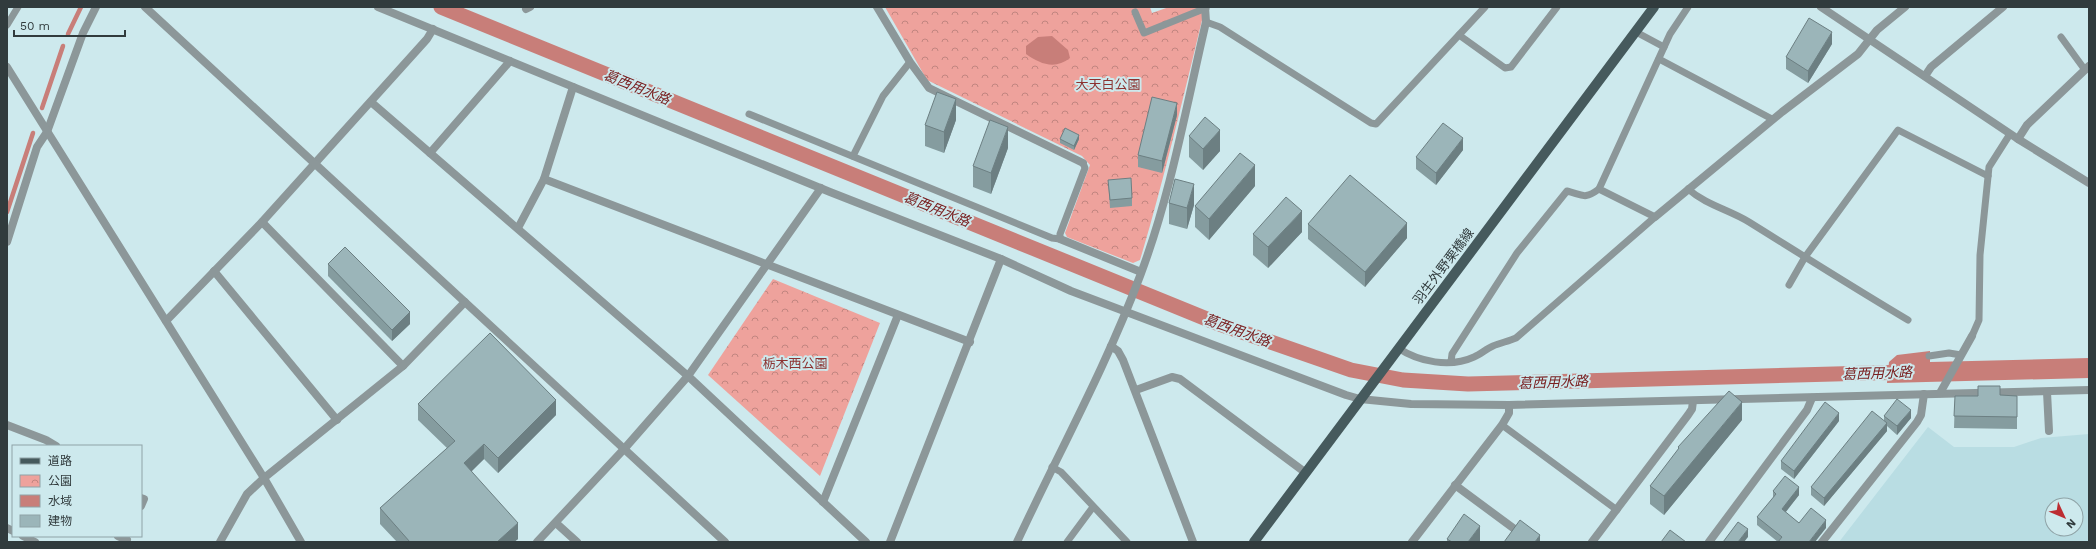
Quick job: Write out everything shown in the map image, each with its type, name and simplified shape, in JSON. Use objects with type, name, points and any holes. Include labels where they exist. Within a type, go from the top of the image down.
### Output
[{"type":"main road","name":"羽生外野栗橋線","points":[[1254,542],[1654,7]]},
{"type":"street","points":[[7,242],[37,147],[47,132],[83,33],[96,7]]},
{"type":"street","points":[[145,7],[725,542]]},
{"type":"street","points":[[378,7],[821,188],[1001,259],[1071,291],[1127,308],[1283,372],[1362,396],[1439,406],[1693,401],[2089,390]]},
{"type":"street","points":[[877,7],[910,62],[925,84],[933,92],[1083,163]]},
{"type":"street","points":[[1821,7],[1869,41],[2014,136],[2089,182]]},
{"type":"street","points":[[1655,217],[1772,119],[1858,54],[1877,30],[1905,7]]},
{"type":"street","points":[[1924,76],[1931,67],[2003,7]]},
{"type":"street","points":[[1017,542],[1111,346],[1140,275],[1167,193],[1206,22],[1205,8]]},
{"type":"street","points":[[166,322],[262,222],[315,164],[427,39],[432,29]]},
{"type":"street","points":[[430,153],[510,61]]},
{"type":"street","points":[[7,67],[264,478],[301,542]]},
{"type":"street","points":[[2014,136],[2087,68]]},
{"type":"street","points":[[518,228],[544,179],[573,87]]},
{"type":"street","points":[[371,102],[688,376],[866,542]]},
{"type":"street","points":[[544,179],[970,342]]},
{"type":"street","points":[[537,542],[556,523],[688,376],[821,188]]},
{"type":"street","points":[[262,222],[402,366]]},
{"type":"street","points":[[1060,239],[1140,275]]},
{"type":"street","points":[[890,542],[970,342],[1001,259]]},
{"type":"street","points":[[214,271],[337,420]]},
{"type":"street","points":[[220,542],[247,494],[264,478],[402,366],[465,302]]},
{"type":"street","points":[[823,502],[898,314]]},
{"type":"street","points":[[1940,393],[1972,336]]},
{"type":"street","points":[[1111,346],[1118,351],[1136,390],[1194,542]]},
{"type":"street","points":[[1136,390],[1172,377],[1180,379],[1306,473]]},
{"type":"street","points":[[2047,392],[2049,431]]},
{"type":"street","points":[[1822,542],[1917,422],[1921,415],[1924,394]]},
{"type":"street","points":[[1709,542],[1807,410],[1812,398]]},
{"type":"street","points":[[1592,542],[1688,415],[1692,409],[1693,401]]},
{"type":"street","points":[[1412,542],[1502,425],[1509,413],[1509,405]]},
{"type":"street","points":[[7,425],[46,440],[54,445]]},
{"type":"street","points":[[1455,485],[1532,542]]},
{"type":"street","points":[[556,523],[576,542]]},
{"type":"street","points":[[25,537],[35,542]]},
{"type":"lane","points":[[7,25],[18,7]]},
{"type":"lane","points":[[1206,22],[1220,27],[1371,123],[1376,124],[1485,7]]},
{"type":"lane","points":[[1459,35],[1505,68],[1511,67],[1557,7]]},
{"type":"lane","points":[[1452,362],[1452,354],[1517,253],[1566,191],[1590,196],[1599,188],[1670,34],[1688,7]]},
{"type":"lane","points":[[1135,12],[1144,33],[1205,8]]},
{"type":"lane","points":[[1636,32],[1664,47]]},
{"type":"lane","points":[[2061,38],[2087,68]]},
{"type":"lane","points":[[1658,59],[1772,119]]},
{"type":"lane","points":[[853,156],[871,117],[883,96],[910,62]]},
{"type":"lane","points":[[749,114],[1052,238],[1060,239],[1060,234],[1085,168],[1083,163]]},
{"type":"lane","points":[[1789,285],[1805,257],[1898,130],[1988,176]]},
{"type":"lane","points":[[1972,336],[1979,320],[1980,255],[1989,167],[2014,136]]},
{"type":"lane","points":[[1398,348],[1416,358],[1452,362],[1474,357],[1492,347],[1516,338],[1655,217],[1599,188]]},
{"type":"lane","points":[[1688,189],[1696,196],[1748,221],[1908,320]]},
{"type":"lane","points":[[1929,356],[1949,353],[1960,356]]},
{"type":"lane","points":[[1502,425],[1617,510]]},
{"type":"lane","points":[[1052,468],[1061,472],[1127,542]]},
{"type":"lane","points":[[1067,542],[1093,507]]},
{"type":"shaded area","points":[[1928,427],[1954,447],[2014,447],[2041,438],[2089,434],[2089,542],[1839,542]]},
{"type":"green space","name":"大天白公園","points":[[885,7],[1150,7],[1152,13],[1169,7],[1202,7],[1203,16],[1181,108],[1140,260],[1133,263],[1067,237],[1065,233],[1090,165],[1082,156],[927,80]]},
{"type":"green space","name":"栃木西公園","points":[[773,279],[880,323],[820,476],[708,375]]},
{"type":"water","points":[[1052,36],[1068,50],[1070,58],[1064,62],[1053,65],[1037,61],[1026,54],[1026,46],[1038,37]]},
{"type":"water","points":[[1930,351],[1930,362],[2089,358],[2089,378],[1887,383],[1889,362],[1897,355]]},
{"type":"building","points":[[1809,18],[1832,32],[1808,71],[1786,57]]},
{"type":"building","points":[[937,92],[956,99],[944,132],[925,125]]},
{"type":"building","points":[[1152,97],[1177,103],[1162,161],[1138,155]]},
{"type":"building","points":[[1205,117],[1220,130],[1203,149],[1189,136]]},
{"type":"building","points":[[990,120],[1008,127],[991,173],[973,166]]},
{"type":"building","points":[[1443,123],[1463,138],[1436,173],[1416,157]]},
{"type":"building","points":[[1065,128],[1079,135],[1074,146],[1060,139]]},
{"type":"building","points":[[1240,153],[1255,165],[1209,219],[1195,206]]},
{"type":"building","points":[[1350,175],[1407,223],[1365,272],[1308,224]]},
{"type":"building","points":[[1131,178],[1132,198],[1110,200],[1108,180]]},
{"type":"building","points":[[1175,179],[1194,184],[1187,208],[1169,203]]},
{"type":"building","points":[[1286,197],[1302,211],[1268,247],[1253,234]]},
{"type":"building","points":[[345,247],[410,312],[392,330],[328,264]]},
{"type":"building","points":[[490,333],[556,400],[498,458],[484,444],[464,463],[518,523],[497,542],[410,542],[380,508],[455,441],[418,404]]},
{"type":"building","points":[[1978,386],[2000,386],[2000,395],[2017,396],[2017,417],[1954,416],[1955,396],[1978,396]]},
{"type":"building","points":[[1729,391],[1742,402],[1664,496],[1650,486],[1679,448],[1678,447]]},
{"type":"building","points":[[1897,399],[1911,410],[1897,426],[1884,416]]},
{"type":"building","points":[[1825,402],[1839,413],[1794,471],[1781,461]]},
{"type":"building","points":[[1872,411],[1887,423],[1824,498],[1811,487]]},
{"type":"building","points":[[1785,476],[1799,487],[1782,509],[1799,523],[1811,508],[1826,520],[1809,542],[1778,542],[1782,537],[1757,517],[1776,494],[1773,491]]},
{"type":"building","points":[[1464,514],[1480,526],[1468,542],[1452,542],[1447,539]]},
{"type":"building","points":[[1520,520],[1540,535],[1535,542],[1504,542]]},
{"type":"building","points":[[1738,522],[1748,529],[1738,542],[1723,542]]},
{"type":"building","points":[[1670,530],[1686,542],[1661,542]]},
{"type":"waterway","points":[[68,34],[81,7]]},
{"type":"waterway","name":"葛西用水路","points":[[441,7],[1219,324],[1351,370],[1403,380],[1468,384],[1908,372]]},
{"type":"waterway","points":[[42,108],[63,46]]},
{"type":"waterway","points":[[7,212],[33,133]]}]
